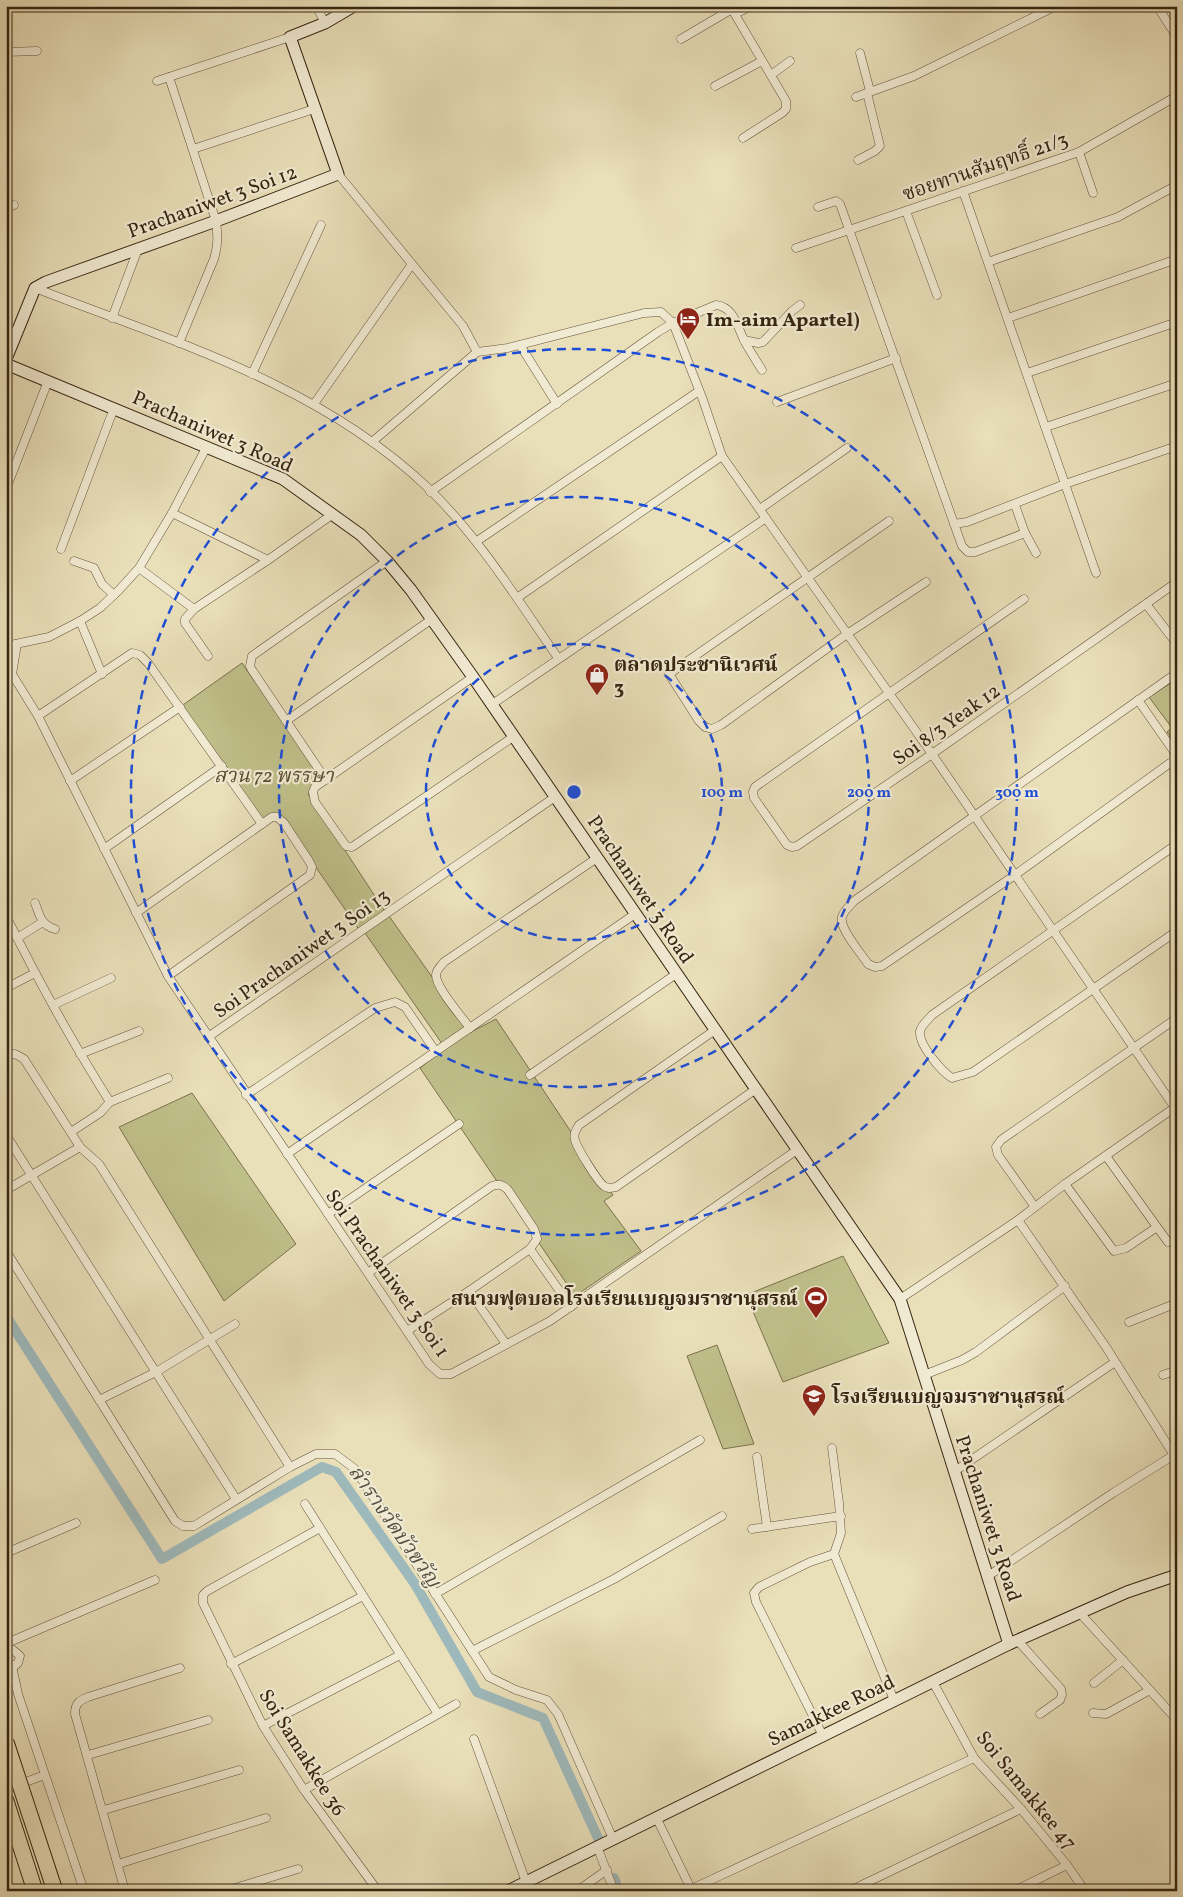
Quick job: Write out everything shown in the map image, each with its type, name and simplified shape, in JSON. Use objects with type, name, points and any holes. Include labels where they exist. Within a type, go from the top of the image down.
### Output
[{"type":"highway","points":[[6,1742],[55,1891]]},
{"type":"highway","points":[[6,1801],[35,1891]]},
{"type":"street","points":[[316,6],[325,23]]},
{"type":"street","points":[[157,81],[290,38],[325,23],[354,6]]},
{"type":"street","points":[[681,39],[732,10],[752,6]]},
{"type":"street","points":[[856,96],[914,76],[1056,6]]},
{"type":"street","points":[[1157,6],[1177,37]]},
{"type":"street","points":[[732,10],[786,101],[786,109],[743,138]]},
{"type":"street","points":[[290,38],[338,174],[463,326],[477,352]]},
{"type":"street","points":[[6,52],[37,51]]},
{"type":"street","points":[[858,160],[875,151],[880,146],[860,53]]},
{"type":"street","points":[[715,86],[762,61]]},
{"type":"street","points":[[771,75],[790,61]]},
{"type":"street","points":[[169,76],[216,221],[218,245],[179,343]]},
{"type":"street","name":"ซอยทานสัมฤทธิ์ 21/3","points":[[796,248],[1079,152],[1177,96]]},
{"type":"street","points":[[193,149],[314,109]]},
{"type":"street","points":[[1079,152],[1093,193]]},
{"type":"street","name":"Prachaniwet 3 Soi 12","points":[[35,288],[46,282],[216,221],[338,174]]},
{"type":"street","points":[[988,262],[1118,217],[1177,184]]},
{"type":"street","points":[[963,191],[1096,572]]},
{"type":"street","points":[[818,207],[838,202],[896,358],[962,546],[968,552],[975,552],[1025,533]]},
{"type":"street","points":[[906,211],[937,295]]},
{"type":"street","points":[[252,374],[322,225]]},
{"type":"street","points":[[112,318],[138,249]]},
{"type":"street","points":[[1008,318],[1177,259]]},
{"type":"street","points":[[314,404],[412,264]]},
{"type":"street","points":[[6,359],[35,288],[179,343],[252,374],[314,404],[372,442],[430,492],[477,541],[558,658]]},
{"type":"street","points":[[430,492],[658,332],[673,323],[716,305],[722,305],[736,321],[744,340],[762,370]]},
{"type":"street","points":[[744,340],[758,343],[763,342],[800,305]]},
{"type":"street","points":[[372,442],[477,352],[520,345],[655,311],[661,312],[673,323],[722,456],[932,754],[1053,932],[1176,1107],[1065,1184],[1018,1220],[900,1299]]},
{"type":"street","points":[[1027,373],[1177,322]]},
{"type":"street","points":[[520,345],[557,404]]},
{"type":"street","points":[[777,402],[896,358]]},
{"type":"street","name":"Prachaniwet 3 Road","points":[[6,364],[283,479],[361,535],[387,561],[432,619],[492,705],[900,1299],[988,1576],[1014,1642]]},
{"type":"street","points":[[6,489],[48,381]]},
{"type":"street","points":[[1046,427],[1177,383]]},
{"type":"street","points":[[477,541],[699,391]]},
{"type":"street","points":[[61,549],[114,408]]},
{"type":"street","points":[[6,646],[49,637],[80,621],[100,608],[114,595],[139,568],[172,513],[207,446]]},
{"type":"street","points":[[954,524],[967,522],[1066,484],[1177,446]]},
{"type":"street","points":[[760,509],[847,448]]},
{"type":"street","points":[[517,598],[722,456]]},
{"type":"street","points":[[1015,505],[1025,533],[1036,553]]},
{"type":"street","points":[[172,513],[268,560]]},
{"type":"street","points":[[208,656],[185,623],[185,619],[194,609],[333,514]]},
{"type":"street","points":[[492,705],[558,658],[766,518]]},
{"type":"street","points":[[889,521],[669,674],[699,721],[705,727],[712,729],[721,725],[847,634],[926,582]]},
{"type":"street","points":[[74,561],[94,568],[102,584],[114,595]]},
{"type":"street","points":[[326,780],[252,670],[250,666],[252,656],[387,561]]},
{"type":"street","points":[[139,568],[194,609]]},
{"type":"street","name":"Soi 8/3 Yeak 12","points":[[889,694],[755,787],[753,792],[754,798],[787,845],[797,846],[1177,582]]},
{"type":"street","points":[[889,694],[1024,599]]},
{"type":"street","points":[[1146,604],[1177,644]]},
{"type":"street","points":[[286,721],[432,619]]},
{"type":"street","points":[[80,621],[102,674]]},
{"type":"street","name":"Soi Prachaniwet 3 Soi 13","points":[[17,644],[12,674],[38,716],[168,976],[208,1037],[555,797]]},
{"type":"street","points":[[38,716],[132,653],[140,655],[148,662],[262,824]]},
{"type":"street","points":[[1170,762],[1015,875],[882,966],[875,967],[868,964],[842,927],[844,912],[854,901],[1171,677]]},
{"type":"street","points":[[473,678],[316,787],[313,792],[313,798],[346,846],[352,847],[514,737]]},
{"type":"street","points":[[1138,700],[1177,756]]},
{"type":"street","points":[[70,781],[180,707]]},
{"type":"street","points":[[104,849],[222,766]]},
{"type":"street","points":[[136,913],[272,817],[277,817],[284,823],[309,860],[312,867],[310,875],[168,976]]},
{"type":"street","points":[[1177,844],[932,1015],[923,1024],[920,1032],[922,1043],[945,1074],[952,1078],[973,1072],[1177,930]]},
{"type":"street","points":[[470,1028],[439,986],[436,976],[437,970],[444,962],[597,858]]},
{"type":"street","points":[[35,903],[43,922],[55,929]]},
{"type":"street","points":[[287,1154],[636,914]]},
{"type":"street","points":[[6,916],[53,1006],[110,1102]]},
{"type":"street","points":[[17,938],[43,922]]},
{"type":"street","points":[[6,988],[35,973]]},
{"type":"street","points":[[530,1075],[676,974]]},
{"type":"street","points":[[53,1006],[110,978]]},
{"type":"street","points":[[246,1095],[375,1008],[396,1002],[405,1006],[436,1052]]},
{"type":"street","points":[[1035,1207],[998,1155],[996,1147],[1001,1140],[1177,1018]]},
{"type":"street","points":[[80,1054],[139,1030]]},
{"type":"street","points":[[715,1030],[579,1125],[576,1130],[575,1141],[602,1184],[611,1189],[616,1187],[756,1090]]},
{"type":"street","name":"Soi Prachaniwet 3 Soi 1","points":[[208,1037],[429,1364],[440,1374],[451,1374],[550,1321],[797,1150]]},
{"type":"street","points":[[6,1055],[15,1054],[24,1059],[80,1147],[99,1164],[290,1467]]},
{"type":"street","points":[[70,1132],[100,1113],[110,1102],[168,1078]]},
{"type":"street","points":[[328,1214],[459,1124]]},
{"type":"street","points":[[6,1135],[236,1499]]},
{"type":"street","points":[[6,1190],[80,1147]]},
{"type":"street","points":[[1106,1156],[1168,1242]]},
{"type":"street","points":[[1065,1184],[1114,1252],[1126,1248],[1157,1227]]},
{"type":"street","points":[[368,1273],[492,1186],[502,1185],[521,1209],[536,1234],[537,1239],[530,1249],[407,1331]]},
{"type":"street","points":[[988,1576],[1113,1493],[1175,1457],[1065,1286],[1018,1220]]},
{"type":"street","points":[[530,1249],[571,1307]]},
{"type":"street","points":[[6,1251],[169,1512],[175,1521],[183,1526],[194,1526],[290,1467],[316,1454],[335,1454],[355,1469],[489,1677],[516,1690],[547,1700],[558,1714],[613,1839]]},
{"type":"street","points":[[924,1375],[962,1360],[976,1352],[1065,1286]]},
{"type":"street","points":[[469,1291],[506,1344]]},
{"type":"street","points":[[1129,1322],[1177,1303]]},
{"type":"street","points":[[98,1400],[156,1372],[235,1324]]},
{"type":"street","points":[[955,1471],[1115,1362]]},
{"type":"street","points":[[1163,1375],[1177,1370]]},
{"type":"street","points":[[435,1594],[700,1440]]},
{"type":"street","points":[[832,1448],[841,1533],[834,1554],[894,1700]]},
{"type":"street","points":[[757,1457],[768,1527]]},
{"type":"street","points":[[304,1504],[438,1714]]},
{"type":"street","points":[[472,1651],[614,1579],[722,1516]]},
{"type":"street","points":[[752,1530],[840,1516]]},
{"type":"street","points":[[6,1553],[76,1522]]},
{"type":"street","name":"Soi Samakkee 36","points":[[320,1528],[214,1586],[203,1595],[205,1607],[262,1726],[304,1790],[378,1891]]},
{"type":"street","points":[[823,1736],[756,1602],[754,1593],[759,1587],[802,1566],[821,1557],[834,1554]]},
{"type":"street","name":"Samakkee Road","points":[[508,1891],[1014,1642],[1127,1592],[1177,1575]]},
{"type":"street","points":[[7,1646],[155,1580]]},
{"type":"street","points":[[231,1664],[362,1596]]},
{"type":"street","points":[[1079,1612],[1177,1720]]},
{"type":"street","points":[[1014,1642],[1060,1689],[1062,1695],[1060,1700],[1040,1714]]},
{"type":"street","points":[[7,1646],[16,1651],[20,1656],[18,1663],[9,1665],[84,1891]]},
{"type":"street","points":[[262,1726],[400,1654]]},
{"type":"street","points":[[1094,1683],[1123,1660]]},
{"type":"street","points":[[126,1891],[75,1714],[75,1707],[78,1702],[88,1697],[180,1668]]},
{"type":"street","name":"Soi Samakkee 47","points":[[933,1682],[974,1758],[1021,1809],[1067,1864],[1085,1891]]},
{"type":"street","points":[[1093,1713],[1106,1714],[1150,1690]]},
{"type":"street","points":[[304,1790],[456,1704]]},
{"type":"street","points":[[88,1755],[208,1720]]},
{"type":"street","points":[[474,1739],[526,1882]]},
{"type":"street","points":[[656,1817],[690,1890],[974,1758]]},
{"type":"street","points":[[104,1810],[239,1770]]},
{"type":"street","points":[[6,1789],[45,1775]]},
{"type":"street","points":[[849,1891],[1021,1809]]},
{"type":"street","points":[[118,1864],[266,1818]]},
{"type":"street","points":[[597,1846],[614,1891]]},
{"type":"street","points":[[1014,1891],[1067,1864]]},
{"type":"street","points":[[224,1891],[298,1869]]},
{"type":"street","points":[[577,1891],[607,1870]]},
{"type":"street","points":[[1031,1882],[1035,1891]]},
{"type":"green space","name":"สวน 72 พรรษา","points":[[242,663],[324,782],[308,794],[386,913],[360,931],[279,814],[261,826],[180,707]]},
{"type":"green space","points":[[1177,679],[1177,746],[1167,732],[1172,728],[1149,697]]},
{"type":"green space","points":[[389,916],[471,1032],[496,1019],[613,1195],[604,1201],[641,1251],[575,1296],[420,1068],[445,1048],[365,933]]},
{"type":"green space","points":[[192,1093],[296,1244],[224,1301],[119,1127]]},
{"type":"green space","name":"สนามฟุตบอลโรงเรียนเบญจมราชานุสรณ์","points":[[843,1256],[889,1343],[783,1382],[746,1295]]},
{"type":"green space","points":[[717,1345],[754,1444],[723,1449],[687,1356]]},
{"type":"waterway","name":"ลำรางวัดบัวขวัญ","points":[[6,1316],[162,1559],[322,1467],[336,1472],[415,1584],[477,1692],[543,1718],[598,1838]]},
{"type":"waterway","name":"ลำรางวัดบัวขวัญ","points":[[614,1878],[619,1891]]},
{"type":"place","name":"Im-aim Apartel)","points":[[688,340]]},
{"type":"place","name":"ตลาดประชานิเวศน์ 3","points":[[597,696]]},
{"type":"place","name":"สนามฟุตบอลโรงเรียนเบญจมราชานุสรณ์","points":[[816,1319]]},
{"type":"place","name":"โรงเรียนเบญจมราชานุสรณ์","points":[[814,1417]]}]
